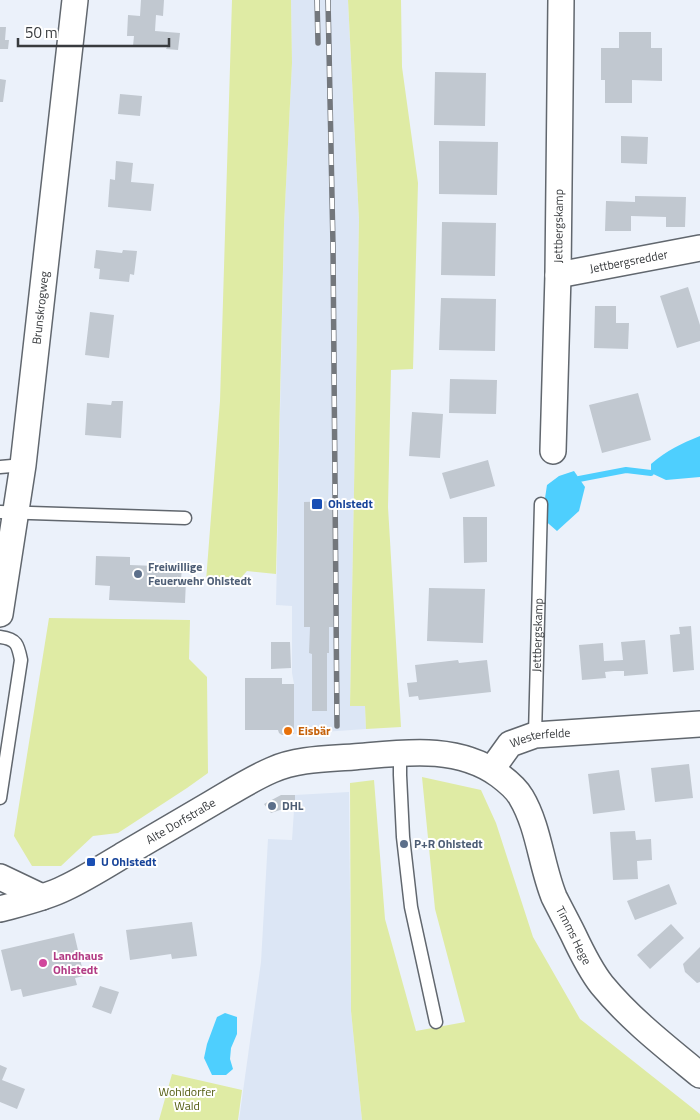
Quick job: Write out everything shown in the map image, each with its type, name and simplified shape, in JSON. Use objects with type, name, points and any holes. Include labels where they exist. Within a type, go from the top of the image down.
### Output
[{"type":"street","name":"Brunskrogweg","points":[[0,614],[12,466],[75,0]]},
{"type":"street","name":"Jettbergskamp","points":[[554,451],[561,0]]},
{"type":"street","name":"Jettbergsredder","points":[[558,275],[700,248]]},
{"type":"street","name":"Westerfelde","points":[[492,769],[510,744],[535,735],[700,724]]},
{"type":"street","points":[[400,753],[446,753],[476,761],[492,769]]},
{"type":"street","name":"Alte Dorfstraße","points":[[0,909],[64,889],[255,777],[287,764],[400,753]]},
{"type":"street","name":"Timms Hege","points":[[492,769],[508,782],[524,802],[535,831],[554,895],[586,961],[601,984],[622,1007],[700,1075]]},
{"type":"street","points":[[0,876],[42,897]]},
{"type":"lane","name":"Jettbergskamp","points":[[535,735],[541,504]]},
{"type":"lane","points":[[8,513],[185,518]]},
{"type":"lane","points":[[0,637],[12,639],[18,645],[21,660],[0,798]]},
{"type":"lane","points":[[400,753],[404,837],[411,907],[436,1022]]},
{"type":"shaded area","points":[[291,0],[348,0],[359,220],[350,706],[365,706],[366,729],[295,734],[292,673],[292,606],[276,605],[284,225],[292,63]]},
{"type":"shaded area","points":[[349,792],[351,1011],[362,1120],[239,1120],[261,962],[268,839],[292,840],[295,795]]},
{"type":"green space","points":[[232,0],[291,0],[292,63],[284,225],[276,574],[247,571],[237,582],[206,581],[220,401]]},
{"type":"green space","points":[[348,0],[401,0],[402,67],[418,183],[413,369],[391,370],[388,507],[401,727],[366,729],[365,706],[350,706],[359,220]]},
{"type":"green space","points":[[49,618],[190,620],[189,659],[207,677],[208,773],[118,833],[93,836],[61,866],[32,866],[14,836]]},
{"type":"green space","points":[[422,777],[481,790],[496,823],[533,937],[580,1019],[700,1114],[700,1120],[362,1120],[351,1011],[350,783],[374,780],[385,919],[416,1031],[465,1022],[435,909]]},
{"type":"green space","name":"Wohldorfer Wald","points":[[172,1074],[242,1090],[238,1120],[159,1120]]},
{"type":"water","points":[[700,436],[700,477],[666,480],[651,473],[651,464],[657,459],[674,448]]},
{"type":"water","points":[[574,471],[585,487],[579,511],[557,531],[542,518],[547,485],[559,476]]},
{"type":"water","points":[[225,1013],[237,1017],[237,1034],[231,1048],[230,1059],[233,1069],[226,1075],[212,1075],[204,1058],[217,1017]]},
{"type":"building","points":[[141,0],[164,0],[163,16],[156,15],[155,31],[180,33],[178,50],[147,45],[147,47],[133,46],[134,36],[127,36],[128,15],[140,16]]},
{"type":"building","points":[[0,27],[6,27],[5,40],[9,40],[8,49],[0,49]]},
{"type":"building","points":[[619,32],[651,32],[651,48],[662,48],[662,81],[632,80],[632,103],[605,103],[605,80],[601,80],[601,48],[619,48]]},
{"type":"building","points":[[435,72],[486,73],[485,126],[434,125]]},
{"type":"building","points":[[0,79],[6,80],[3,102],[0,102]]},
{"type":"building","points":[[120,94],[142,96],[140,116],[118,114]]},
{"type":"building","points":[[621,136],[648,137],[647,164],[621,163]]},
{"type":"building","points":[[439,141],[498,142],[497,195],[439,194]]},
{"type":"building","points":[[116,161],[133,163],[131,182],[154,184],[151,211],[108,207],[110,179],[115,180]]},
{"type":"building","points":[[635,196],[686,197],[685,227],[666,227],[666,217],[631,216],[631,231],[605,231],[606,201],[635,202]]},
{"type":"building","points":[[442,222],[496,223],[495,276],[441,275]]},
{"type":"building","points":[[96,250],[122,253],[123,250],[137,251],[134,275],[130,274],[129,282],[99,279],[100,269],[94,268]]},
{"type":"building","points":[[688,287],[700,325],[700,341],[677,348],[660,296]]},
{"type":"building","points":[[441,298],[496,299],[495,351],[439,350]]},
{"type":"building","points":[[595,306],[616,306],[616,323],[629,323],[628,349],[594,348]]},
{"type":"building","points":[[90,312],[114,315],[109,358],[85,355]]},
{"type":"building","points":[[450,379],[497,380],[496,414],[449,413]]},
{"type":"building","points":[[638,393],[651,440],[602,453],[589,405]]},
{"type":"building","points":[[112,401],[123,401],[121,438],[85,435],[87,403],[111,405]]},
{"type":"building","points":[[412,412],[443,414],[440,458],[409,456]]},
{"type":"building","points":[[488,460],[495,486],[450,499],[442,473]]},
{"type":"building","points":[[333,501],[333,627],[329,627],[329,653],[327,653],[327,711],[312,711],[312,654],[309,653],[310,627],[304,627],[304,502]]},
{"type":"building","points":[[463,517],[487,517],[487,562],[464,563]]},
{"type":"building","name":"Freiwillige Feuerwehr Ohlstedt","points":[[96,556],[130,557],[130,565],[182,567],[181,580],[186,580],[185,603],[109,600],[110,586],[95,585]]},
{"type":"building","points":[[429,588],[485,589],[483,643],[427,641]]},
{"type":"building","points":[[691,626],[694,670],[673,672],[670,635],[680,634],[679,627]]},
{"type":"building","points":[[645,640],[648,674],[624,676],[624,671],[614,671],[605,672],[606,678],[582,680],[579,645],[603,643],[604,661],[623,660],[621,642]]},
{"type":"building","points":[[271,642],[290,642],[291,668],[271,669]]},
{"type":"building","points":[[458,660],[459,663],[487,660],[491,692],[419,700],[418,696],[409,697],[407,683],[417,682],[415,665]]},
{"type":"building","points":[[245,678],[282,678],[282,684],[294,684],[294,734],[282,735],[278,730],[245,730]]},
{"type":"building","points":[[689,764],[693,798],[655,802],[651,768]]},
{"type":"building","points":[[619,770],[625,810],[593,814],[588,774]]},
{"type":"building","points":[[281,795],[295,795],[295,805],[271,813],[264,804]]},
{"type":"building","points":[[635,831],[636,840],[651,839],[652,860],[637,861],[638,879],[613,880],[610,832]]},
{"type":"building","points":[[669,884],[677,904],[635,920],[627,901]]},
{"type":"building","points":[[192,922],[197,956],[172,959],[171,954],[130,960],[126,930]]},
{"type":"building","points":[[671,924],[684,938],[650,969],[637,955]]},
{"type":"building","name":"Landhaus Ohlstedt","points":[[74,933],[84,976],[75,978],[77,985],[23,997],[21,989],[11,991],[1,950]]},
{"type":"building","points":[[700,947],[700,982],[697,983],[685,972],[683,964]]},
{"type":"building","points":[[100,986],[119,992],[111,1014],[92,1007]]},
{"type":"building","points":[[0,1065],[7,1068],[2,1080],[25,1089],[17,1109],[0,1102]]},
{"type":"waterway","points":[[579,479],[626,470],[651,473]]},
{"type":"railway","points":[[317,0],[318,43]]},
{"type":"railway","points":[[328,0],[333,246],[337,726]]},
{"type":"place","name":"Ohlstedt","points":[[317,504]]},
{"type":"place","name":"Freiwillige Feuerwehr Ohlstedt","points":[[138,574]]},
{"type":"place","name":"Eisbär","points":[[288,731]]},
{"type":"place","name":"DHL","points":[[272,806]]},
{"type":"place","name":"P+R Ohlstedt","points":[[404,844]]},
{"type":"place","name":"U Ohlstedt","points":[[91,862]]},
{"type":"place","name":"Landhaus Ohlstedt","points":[[43,963]]}]
